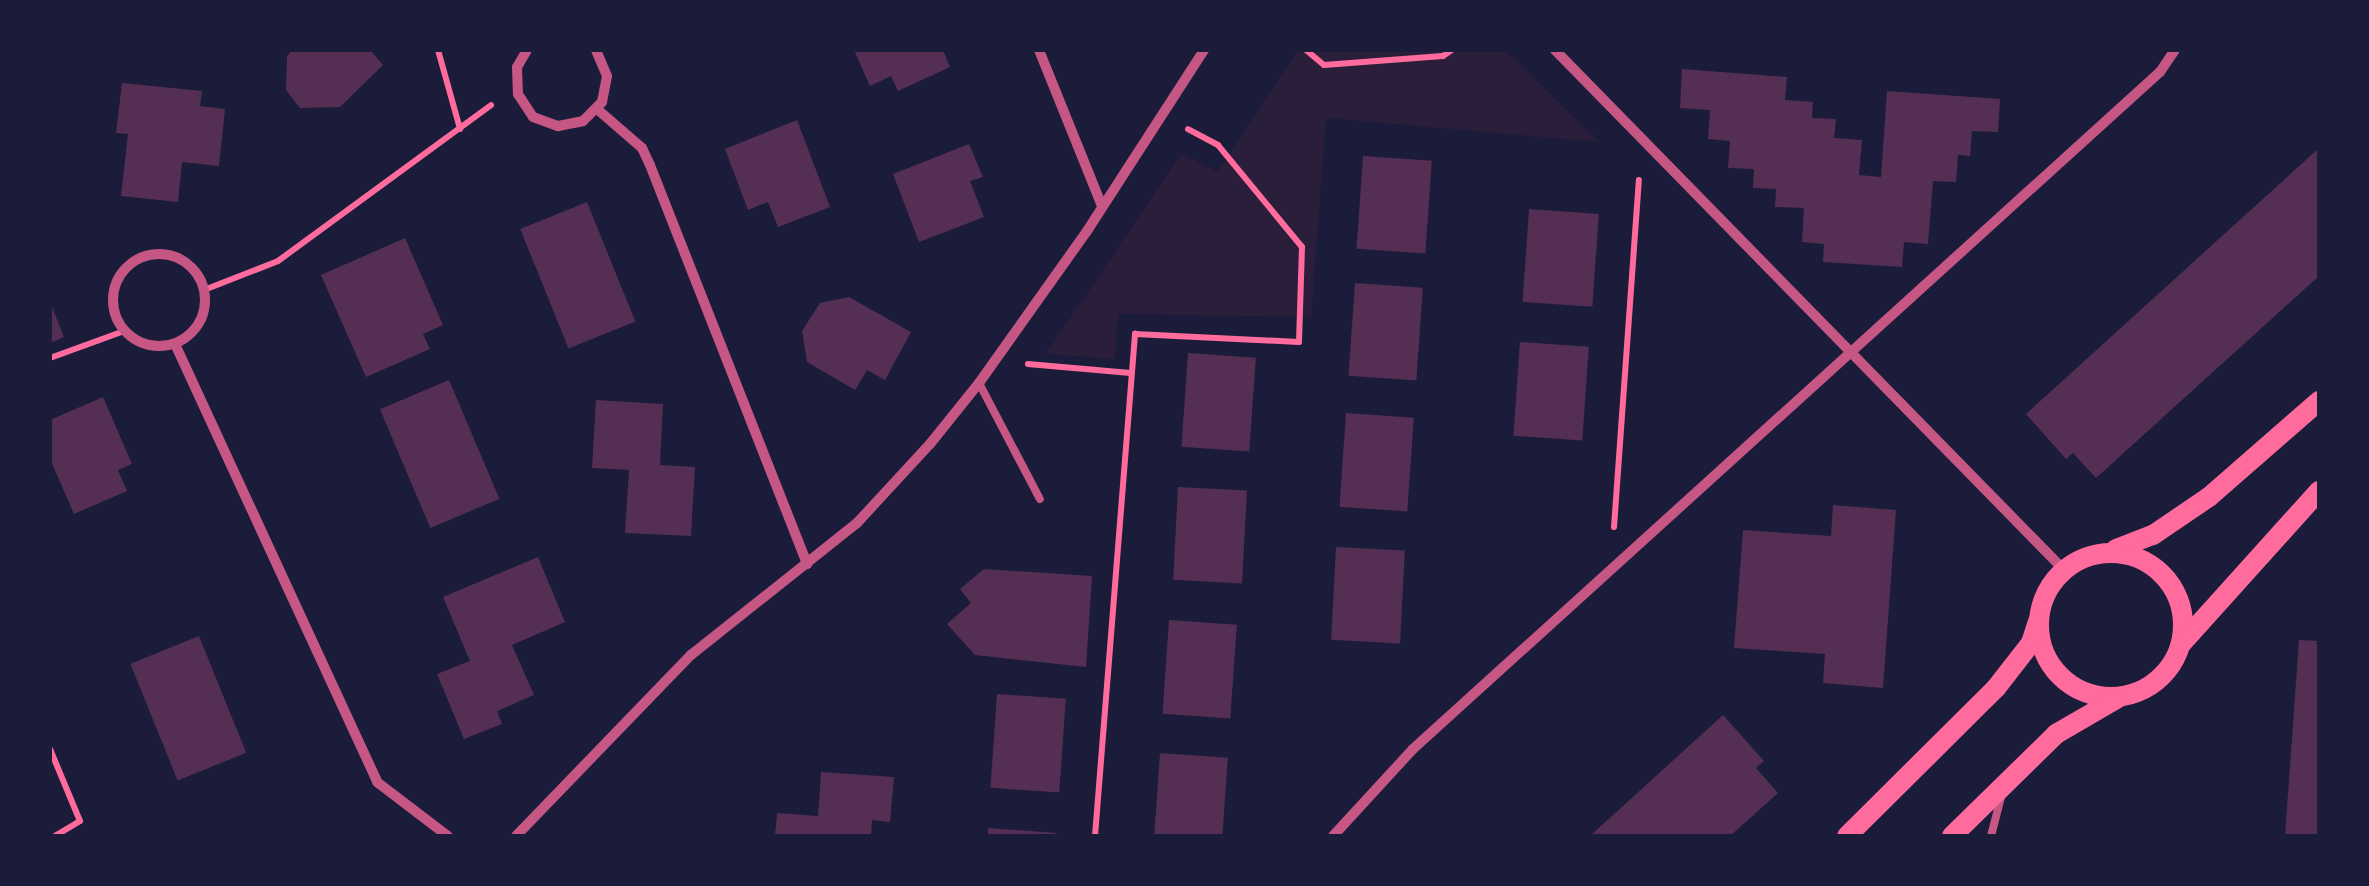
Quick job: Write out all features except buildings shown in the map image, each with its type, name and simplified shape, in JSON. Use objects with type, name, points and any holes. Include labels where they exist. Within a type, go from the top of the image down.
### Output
[{"type":"main road","points":[[1848,836],[1996,688],[2031,642],[2047,592],[2064,570],[2102,552],[2135,544],[2189,511],[2319,401]]},
{"type":"main road","points":[[1952,836],[2066,726],[2159,680],[2181,644],[2319,491]]},
{"type":"main road","points":[[2102,552],[2131,554],[2166,577],[2183,615],[2181,644]]},
{"type":"main road","points":[[2039,620],[2043,648],[2056,673],[2079,690],[2121,697]]},
{"type":"street","points":[[528,50],[518,68],[516,86],[527,110],[549,125],[575,124],[597,109],[607,84],[605,66],[596,50]]},
{"type":"street","points":[[1039,50],[1102,206]]},
{"type":"street","points":[[516,836],[691,654],[807,564],[891,488],[980,383],[1204,50]]},
{"type":"street","points":[[1555,50],[2064,570]]},
{"type":"street","points":[[1332,836],[1413,749],[2160,72],[2175,50]]},
{"type":"street","points":[[597,109],[642,148],[650,164],[807,564]]},
{"type":"street","points":[[162,254],[180,260],[194,270],[204,290],[200,321],[190,335],[174,344],[147,344],[124,330],[116,315],[115,288],[123,272],[136,260],[162,254]]},
{"type":"street","points":[[174,344],[378,782],[448,836]]},
{"type":"lane","points":[[980,383],[1040,499]]},
{"type":"lane","points":[[1991,836],[2006,783]]},
{"type":"path","points":[[438,50],[460,128]]},
{"type":"path","points":[[1306,50],[1324,65],[1444,56],[1452,50]]},
{"type":"path","points":[[204,290],[278,261],[516,86]]},
{"type":"path","points":[[1095,836],[1134,334],[1298,342],[1302,247],[1218,146],[1160,114]]},
{"type":"path","points":[[1611,568],[1642,139]]},
{"type":"path","points":[[50,358],[124,330]]},
{"type":"path","points":[[995,362],[1131,373]]},
{"type":"path","points":[[50,749],[80,821],[54,836]]},
{"type":"shaded area","points":[[1299,50],[1505,50],[1599,142],[1326,118],[1311,317],[1118,314],[1115,359],[1046,354],[1181,154],[1218,172]]}]
